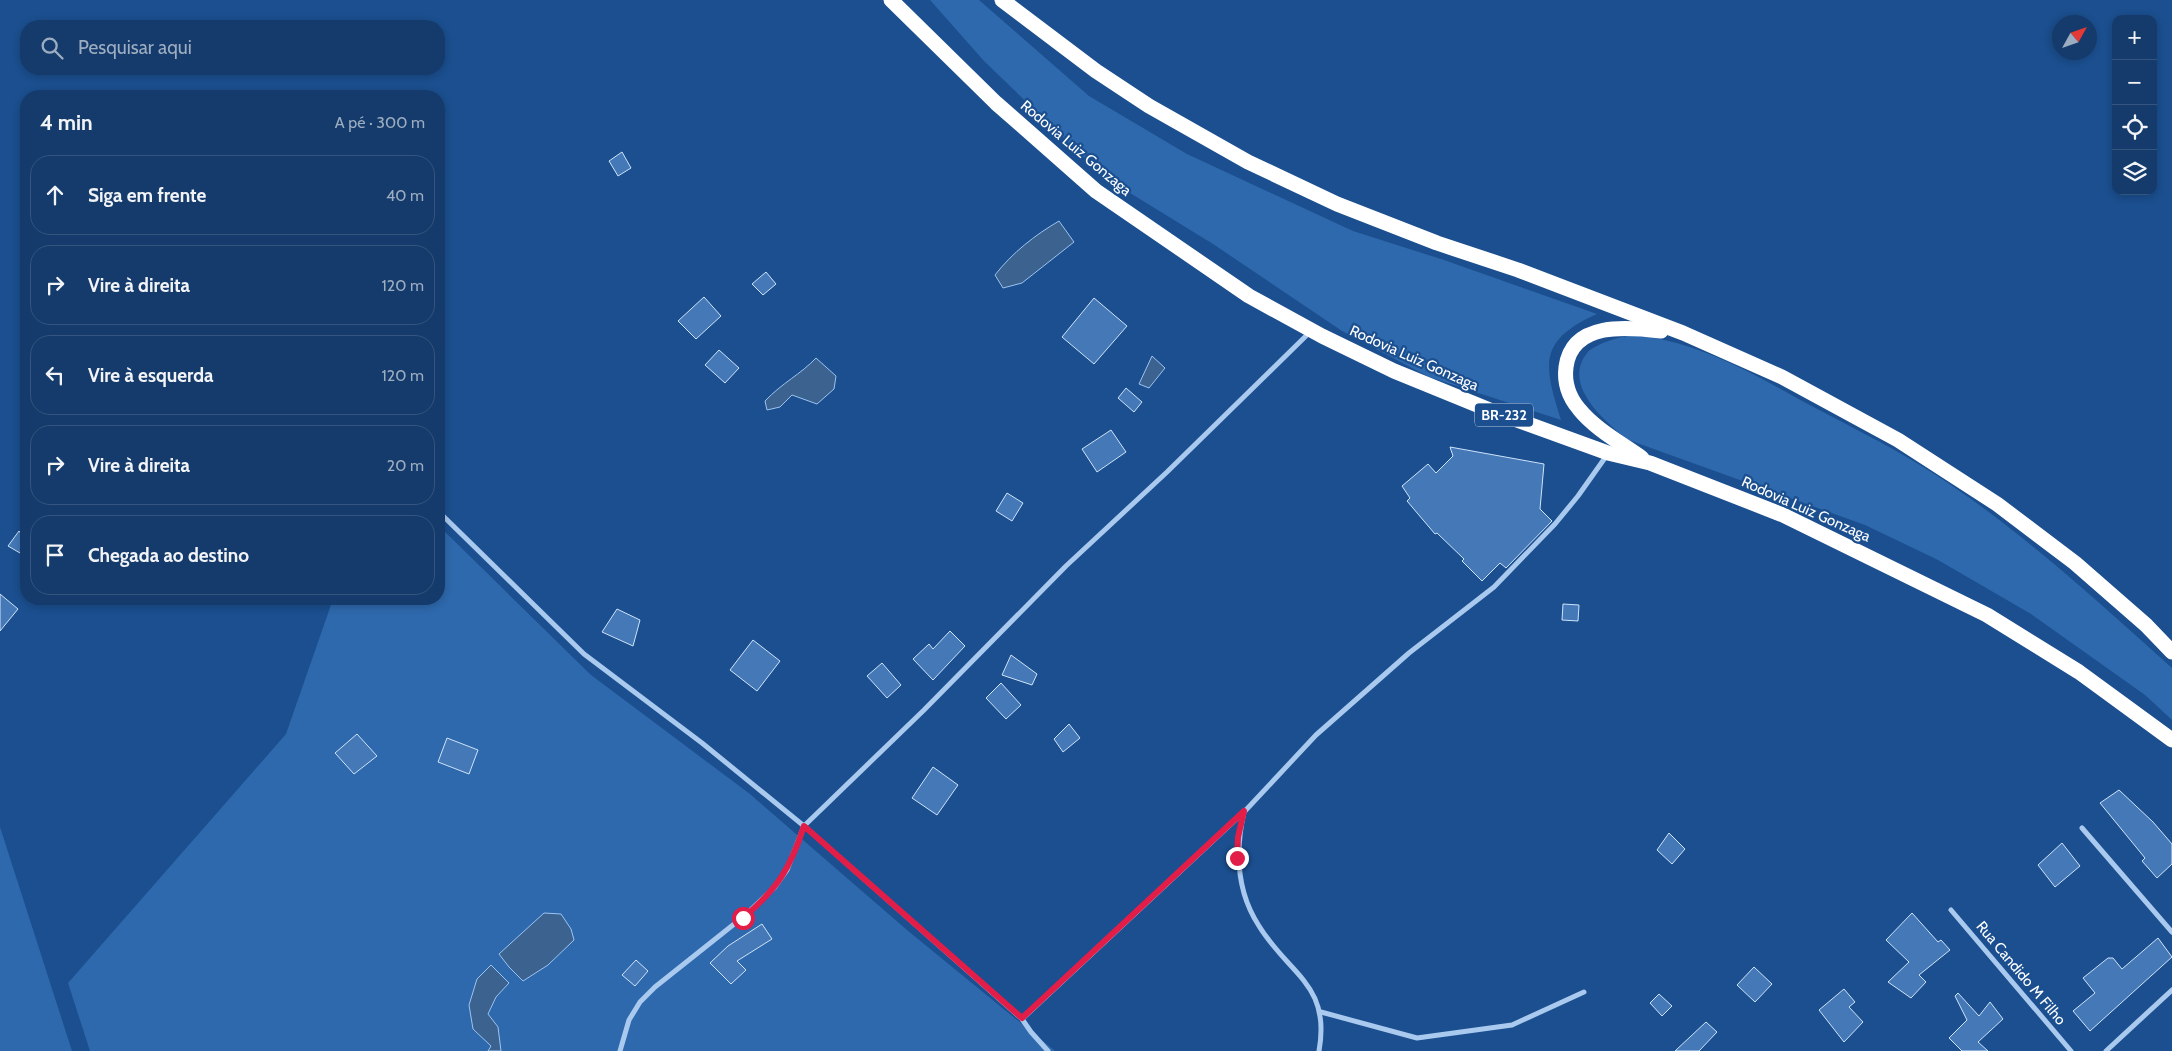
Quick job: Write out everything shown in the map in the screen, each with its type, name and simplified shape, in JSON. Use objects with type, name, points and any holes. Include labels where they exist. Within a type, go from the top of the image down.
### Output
[{"type":"highway","name":"Rodovia Luiz Gonzaga","points":[[891,0],[996,104],[1096,191],[1249,296],[1311,330],[1394,371],[1492,411],[1608,453],[1650,463],[1784,515],[1987,615],[2079,672],[2172,740]]},
{"type":"highway","points":[[1002,0],[1096,71],[1149,106],[1248,162],[1346,207],[1437,243],[1518,270],[1683,333],[1791,381],[1898,440],[1997,504],[2075,562],[2146,625],[2172,652]]},
{"type":"highway","points":[[1650,463],[1596,425],[1580,410],[1570,396],[1564,379],[1567,360],[1572,348],[1584,336],[1600,331],[1619,328],[1683,333]]},
{"type":"street","points":[[620,1051],[629,1020],[640,1002],[696,952],[759,904],[774,888],[787,870],[804,826],[924,710],[1066,566],[1167,472],[1311,330]]},
{"type":"street","points":[[1022,1018],[1244,811],[1316,735],[1409,654],[1494,588],[1578,496],[1608,453]]},
{"type":"street","points":[[445,518],[584,654],[702,743],[804,826],[1022,1018],[1031,1032],[1048,1051]]},
{"type":"street","points":[[1244,811],[1238,837],[1237,858],[1246,902],[1259,927],[1315,995],[1321,1012],[1323,1031],[1319,1051]]},
{"type":"street","points":[[2082,828],[2172,932]]},
{"type":"street","name":"Rua Candido M Filho","points":[[1951,910],[2071,1051]]},
{"type":"street","points":[[2106,1051],[2172,990]]},
{"type":"street","points":[[1321,1012],[1417,1038],[1512,1025],[1584,992]]},
{"type":"shaded area","points":[[930,0],[979,0],[1089,96],[1187,154],[1353,231],[1444,260],[1597,314],[1564,334],[1555,345],[1550,357],[1551,384],[1561,420],[1429,377],[1342,331],[1213,244],[1104,177],[984,61]]},
{"type":"shaded area","points":[[1059,221],[1074,242],[1022,283],[1003,288],[995,275],[1024,245]]},
{"type":"shaded area","points":[[1630,335],[1674,342],[1736,366],[1895,451],[1961,492],[2054,564],[2172,668],[2172,720],[2145,695],[2031,614],[1938,560],[1865,525],[1626,439],[1591,404],[1580,382],[1579,371],[1583,359],[1594,347]]},
{"type":"shaded area","points":[[1152,356],[1165,368],[1149,388],[1139,384]]},
{"type":"shaded area","points":[[816,358],[836,376],[834,389],[817,404],[792,395],[780,407],[767,410],[765,401]]},
{"type":"shaded area","points":[[445,532],[591,675],[750,794],[907,930],[1055,1051],[90,1051],[68,983],[286,734],[331,605],[445,605]]},
{"type":"shaded area","points":[[0,827],[72,1051],[0,1051]]},
{"type":"shaded area","points":[[544,913],[561,914],[571,929],[574,940],[548,965],[523,981],[499,954]]},
{"type":"shaded area","points":[[491,965],[509,983],[496,997],[488,1014],[498,1027],[501,1051],[488,1051],[491,1046],[473,1029],[469,1005],[477,979]]},
{"type":"building","points":[[622,152],[631,168],[618,176],[609,161]]},
{"type":"building","points":[[766,272],[776,284],[763,295],[752,284]]},
{"type":"building","points":[[704,297],[721,316],[696,339],[678,321]]},
{"type":"building","points":[[1094,298],[1127,326],[1094,364],[1062,337]]},
{"type":"building","points":[[719,350],[739,368],[725,383],[705,365]]},
{"type":"building","points":[[1126,388],[1142,402],[1134,412],[1118,398]]},
{"type":"building","points":[[1111,430],[1126,452],[1097,472],[1082,449]]},
{"type":"building","points":[[1450,447],[1544,464],[1540,509],[1552,521],[1506,568],[1500,563],[1482,581],[1462,561],[1464,559],[1437,533],[1435,534],[1407,501],[1410,498],[1402,486],[1428,464],[1436,473],[1453,456]]},
{"type":"building","points":[[1007,493],[1023,503],[1012,521],[996,511]]},
{"type":"building","points":[[19,531],[20,553],[8,546]]},
{"type":"building","points":[[0,594],[18,609],[0,631]]},
{"type":"building","points":[[1563,604],[1579,605],[1578,621],[1562,620]]},
{"type":"building","points":[[617,609],[640,620],[633,646],[602,632]]},
{"type":"building","points":[[950,631],[965,646],[933,680],[913,659],[929,644],[933,649]]},
{"type":"building","points":[[753,640],[780,661],[757,691],[730,670]]},
{"type":"building","points":[[1011,655],[1037,674],[1032,685],[1002,675]]},
{"type":"building","points":[[882,663],[901,685],[887,698],[867,676]]},
{"type":"building","points":[[1001,683],[1021,705],[1006,719],[986,698]]},
{"type":"building","points":[[1069,724],[1080,738],[1063,752],[1054,739]]},
{"type":"building","points":[[357,734],[377,756],[354,774],[335,753]]},
{"type":"building","points":[[447,738],[478,750],[469,774],[438,762]]},
{"type":"building","points":[[933,767],[958,785],[937,815],[912,798]]},
{"type":"building","points":[[2119,790],[2153,822],[2172,844],[2172,864],[2157,878],[2142,861],[2145,858],[2100,803]]},
{"type":"building","points":[[1669,833],[1685,849],[1672,864],[1657,850]]},
{"type":"building","points":[[2062,843],[2080,866],[2055,887],[2038,865]]},
{"type":"building","points":[[1912,913],[1938,942],[1941,940],[1950,950],[1919,975],[1926,982],[1911,998],[1888,982],[1909,962],[1886,940]]},
{"type":"building","points":[[762,924],[772,939],[737,961],[746,970],[731,984],[710,963],[728,946]]},
{"type":"building","points":[[2158,938],[2172,957],[2090,1031],[2073,1011],[2095,993],[2083,978],[2108,958],[2113,958],[2122,969]]},
{"type":"building","points":[[636,960],[648,971],[635,986],[622,975]]},
{"type":"building","points":[[1754,967],[1772,984],[1755,1002],[1737,985]]},
{"type":"building","points":[[1844,989],[1855,1002],[1849,1007],[1863,1022],[1844,1042],[1819,1010]]},
{"type":"building","points":[[1958,993],[1979,1016],[1990,1002],[2003,1019],[1978,1042],[1988,1051],[1962,1051],[1949,1038],[1967,1020],[1955,996]]},
{"type":"building","points":[[1659,994],[1672,1006],[1662,1016],[1650,1003]]},
{"type":"building","points":[[1706,1022],[1717,1032],[1699,1051],[1675,1051]]},
{"type":"route","points":[[743,918],[774,888],[787,870],[804,826],[1022,1018],[1126,924],[1176,874],[1244,811],[1238,837],[1237,858]]}]
